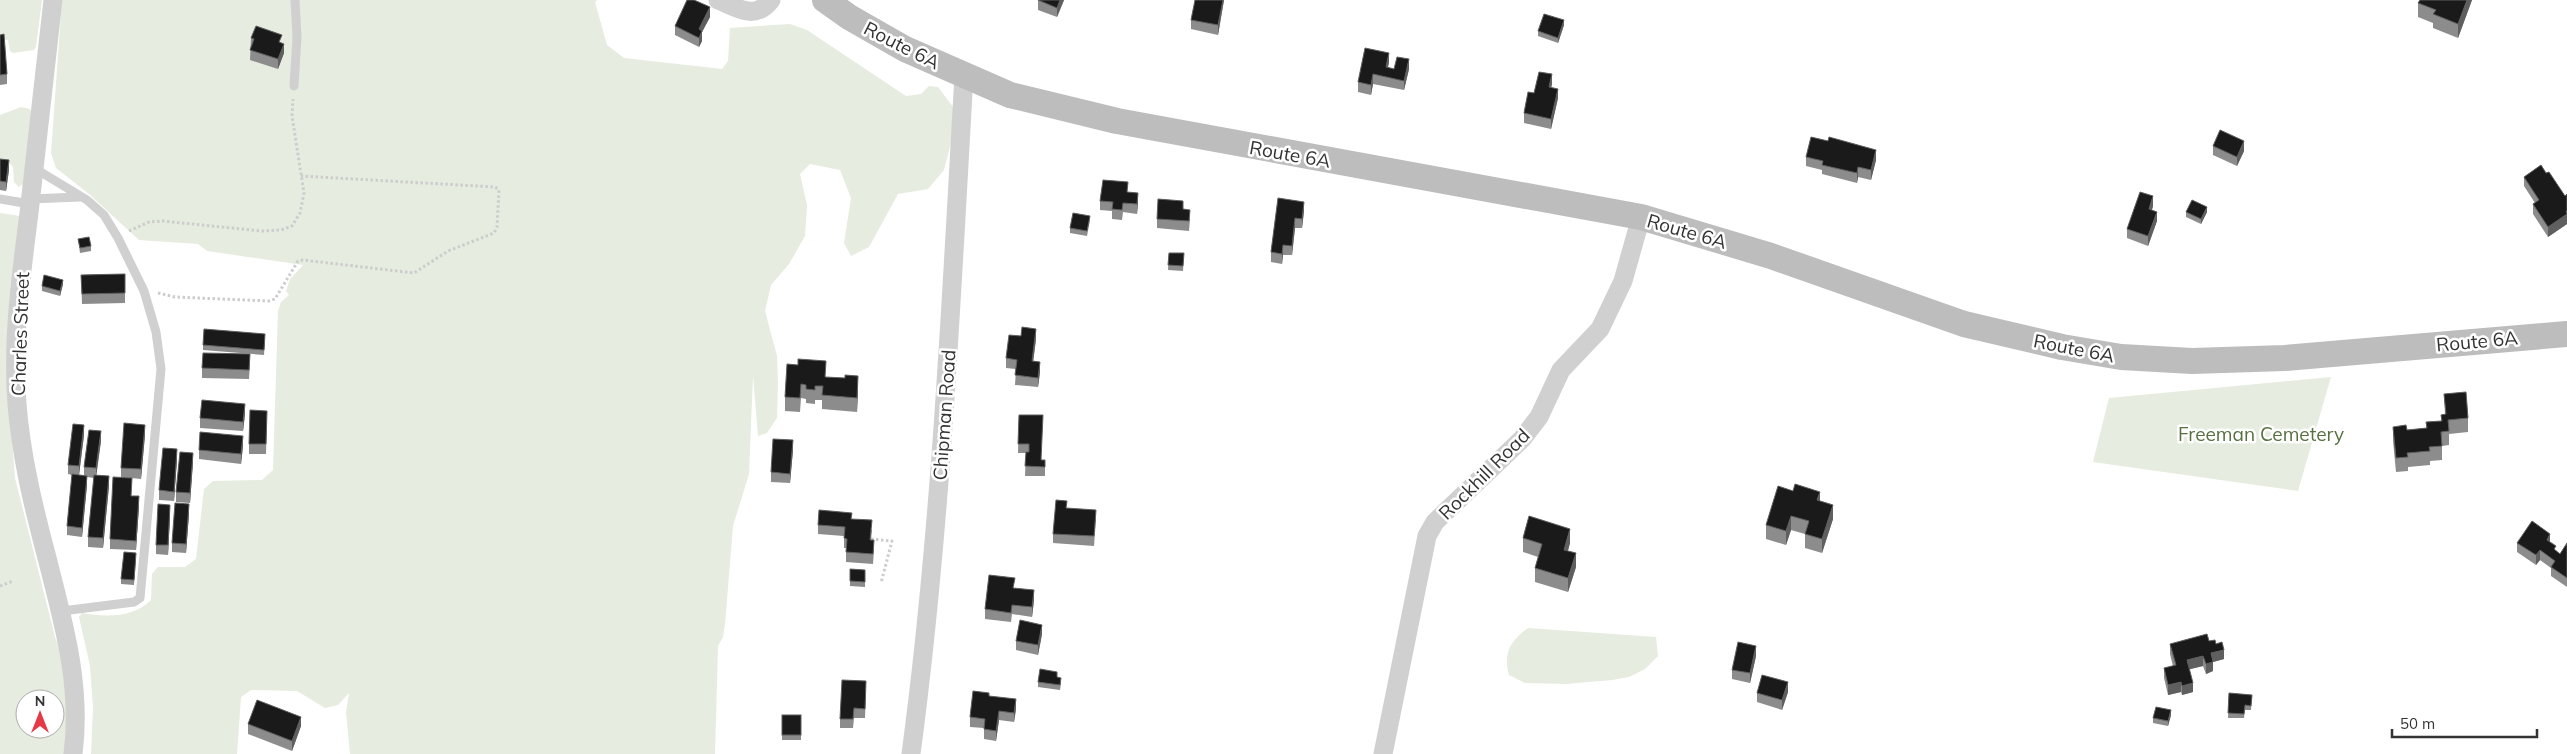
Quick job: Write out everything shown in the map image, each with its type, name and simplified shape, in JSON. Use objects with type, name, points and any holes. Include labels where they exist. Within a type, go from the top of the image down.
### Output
[{"type":"main road","name":"Route 6A","points":[[825,0],[849,17],[906,49],[1010,95],[1117,121],[1641,217],[1771,256],[1964,324],[2062,347],[2122,357],[2192,361],[2284,358],[2567,334]]},
{"type":"street","name":"Charles Street","points":[[53,0],[21,278],[15,360],[16,404],[23,459],[46,555],[62,611],[75,688],[72,754]]},
{"type":"street","points":[[718,0],[753,12],[764,8],[771,0]]},
{"type":"street","name":"Chipman Road","points":[[911,754],[930,584],[946,397],[964,75]]},
{"type":"street","name":"Rockhill Road","points":[[1383,754],[1427,536],[1434,522],[1522,440],[1539,417],[1562,370],[1600,329],[1623,282],[1641,217]]},
{"type":"lane","points":[[294,86],[297,38],[295,0]]},
{"type":"lane","points":[[34,168],[81,197],[104,215],[142,286],[156,332],[161,370],[140,598],[134,602],[62,611]]},
{"type":"lane","points":[[0,199],[30,202],[81,197]]},
{"type":"path","points":[[118,238],[136,226],[163,221],[262,231],[281,230],[292,226],[300,213],[304,193],[292,116],[294,86]]},
{"type":"path","points":[[142,286],[175,297],[269,301],[275,299],[298,261],[414,273],[448,251],[494,233],[497,227],[499,190],[495,187],[301,176]]},
{"type":"path","points":[[871,539],[892,541],[881,583]]},
{"type":"path","points":[[0,586],[13,581]]},
{"type":"green space","points":[[0,0],[42,0],[36,47],[34,50],[13,53],[10,51],[8,40],[0,40]]},
{"type":"green space","points":[[62,0],[597,0],[595,2],[607,45],[624,58],[722,69],[728,61],[730,28],[790,24],[807,30],[906,96],[921,94],[929,86],[938,87],[953,107],[955,127],[944,170],[928,189],[898,194],[869,247],[851,256],[844,243],[851,198],[840,170],[810,164],[800,174],[807,205],[805,236],[789,264],[771,285],[765,311],[777,356],[777,418],[767,433],[758,436],[753,375],[749,474],[733,526],[725,624],[723,637],[718,646],[715,754],[350,754],[346,712],[349,693],[338,705],[325,708],[297,691],[251,690],[241,697],[237,754],[91,754],[93,707],[90,666],[79,617],[82,613],[119,615],[144,606],[151,600],[152,574],[158,567],[185,567],[196,559],[204,489],[213,481],[262,480],[273,470],[278,311],[281,302],[289,295],[286,291],[290,279],[303,265],[207,251],[198,244],[139,240],[89,194],[56,168],[51,153]]},
{"type":"green space","points":[[21,107],[30,109],[32,116],[23,184],[19,187],[14,182],[13,167],[10,164],[0,162],[0,115]]},
{"type":"green space","points":[[0,213],[20,216],[6,361],[15,478],[55,637],[64,665],[68,695],[68,725],[65,754],[0,754]]},
{"type":"green space","name":"Freeman Cemetery","points":[[2331,377],[2298,491],[2093,462],[2109,398]]},
{"type":"green space","points":[[1528,628],[1656,637],[1658,656],[1645,669],[1629,677],[1566,684],[1525,683],[1509,675],[1507,660],[1512,643]]},
{"type":"building","points":[[687,0],[694,0],[710,7],[699,29],[702,31],[699,38],[675,26]]},
{"type":"building","points":[[1038,0],[1060,0],[1057,8]]},
{"type":"building","points":[[1195,0],[1223,0],[1218,25],[1191,20]]},
{"type":"building","points":[[2420,0],[2467,0],[2458,24],[2433,14],[2436,10],[2418,3]]},
{"type":"building","points":[[1544,14],[1564,20],[1558,38],[1538,31]]},
{"type":"building","points":[[256,26],[282,35],[279,42],[284,44],[278,59],[250,50],[254,39],[251,38]]},
{"type":"building","points":[[4,34],[7,74],[0,75],[0,35]]},
{"type":"building","points":[[1365,48],[1389,53],[1386,67],[1394,69],[1397,57],[1409,59],[1404,81],[1373,74],[1371,85],[1358,82]]},
{"type":"building","points":[[1539,72],[1552,74],[1549,87],[1558,89],[1551,119],[1524,113],[1528,92],[1534,93]]},
{"type":"building","points":[[2220,130],[2244,141],[2237,157],[2213,146]]},
{"type":"building","points":[[1811,137],[1828,141],[1829,137],[1876,150],[1871,170],[1858,167],[1857,173],[1822,165],[1823,161],[1806,157]]},
{"type":"building","points":[[0,159],[9,160],[6,182],[0,181]]},
{"type":"building","points":[[2541,165],[2546,173],[2549,172],[2565,196],[2567,194],[2567,214],[2548,227],[2533,204],[2539,200],[2524,177]]},
{"type":"building","points":[[1103,180],[1128,182],[1127,192],[1138,193],[1137,204],[1123,203],[1122,210],[1112,209],[1113,202],[1100,201]]},
{"type":"building","points":[[2140,192],[2153,196],[2149,209],[2157,212],[2148,236],[2127,229]]},
{"type":"building","points":[[1278,198],[1304,202],[1302,219],[1295,218],[1292,246],[1283,245],[1282,254],[1271,252]]},
{"type":"building","points":[[1158,199],[1183,201],[1183,209],[1190,210],[1189,221],[1157,219]]},
{"type":"building","points":[[2192,200],[2207,207],[2201,219],[2186,212]]},
{"type":"building","points":[[1073,213],[1090,216],[1087,231],[1070,228]]},
{"type":"building","points":[[89,237],[91,246],[80,248],[78,239]]},
{"type":"building","points":[[1169,253],[1184,253],[1183,266],[1168,265]]},
{"type":"building","points":[[125,274],[125,293],[82,294],[81,275]]},
{"type":"building","points":[[44,275],[63,280],[60,291],[42,286]]},
{"type":"building","points":[[1022,327],[1036,329],[1032,361],[1040,362],[1038,378],[1015,375],[1017,360],[1006,358],[1009,335],[1021,336]]},
{"type":"building","points":[[204,329],[265,334],[264,350],[203,345]]},
{"type":"building","points":[[203,353],[250,354],[249,370],[202,368]]},
{"type":"building","points":[[798,359],[826,361],[825,377],[845,378],[845,375],[858,376],[857,398],[822,395],[823,386],[815,386],[815,390],[806,389],[806,385],[801,384],[800,398],[785,397],[787,364],[798,365]]},
{"type":"building","points":[[2466,392],[2468,418],[2448,420],[2449,431],[2441,432],[2442,446],[2429,447],[2430,451],[2407,453],[2408,457],[2396,458],[2393,427],[2406,425],[2407,430],[2427,428],[2426,422],[2442,421],[2441,415],[2446,414],[2444,394]]},
{"type":"building","points":[[202,400],[245,404],[243,422],[200,418]]},
{"type":"building","points":[[250,410],[267,411],[266,444],[249,444]]},
{"type":"building","points":[[1019,415],[1043,415],[1041,460],[1045,460],[1045,467],[1025,466],[1026,452],[1029,452],[1029,444],[1018,444]]},
{"type":"building","points":[[124,423],[145,425],[141,469],[121,468]]},
{"type":"building","points":[[73,424],[84,425],[79,466],[68,465]]},
{"type":"building","points":[[89,430],[101,431],[96,468],[84,467]]},
{"type":"building","points":[[200,432],[243,436],[241,454],[199,450]]},
{"type":"building","points":[[773,439],[793,440],[790,474],[771,472]]},
{"type":"building","points":[[163,448],[177,449],[174,492],[159,490]]},
{"type":"building","points":[[180,452],[193,453],[190,493],[176,492]]},
{"type":"building","points":[[72,474],[87,476],[82,528],[67,526]]},
{"type":"building","points":[[94,475],[109,476],[103,538],[88,537]]},
{"type":"building","points":[[113,477],[132,478],[131,496],[139,496],[136,541],[110,539]]},
{"type":"building","points":[[1795,484],[1820,492],[1817,500],[1833,505],[1822,539],[1805,534],[1809,521],[1791,516],[1786,531],[1766,525],[1778,486],[1793,491]]},
{"type":"building","points":[[1056,500],[1067,501],[1066,508],[1096,510],[1094,536],[1053,534]]},
{"type":"building","points":[[175,503],[189,504],[186,544],[172,543]]},
{"type":"building","points":[[158,504],[170,505],[168,545],[156,545]]},
{"type":"building","points":[[819,510],[852,513],[851,519],[872,520],[870,540],[874,540],[873,554],[846,552],[847,539],[844,538],[845,527],[818,525]]},
{"type":"building","points":[[1529,516],[1570,529],[1564,550],[1576,553],[1568,578],[1535,568],[1542,544],[1523,538]]},
{"type":"building","points":[[2532,521],[2550,534],[2547,540],[2556,546],[2554,549],[2560,554],[2567,543],[2567,578],[2551,567],[2555,561],[2540,550],[2536,555],[2517,543]]},
{"type":"building","points":[[124,552],[136,553],[134,580],[121,579]]},
{"type":"building","points":[[850,569],[865,570],[865,582],[850,581]]},
{"type":"building","points":[[989,575],[1015,578],[1013,588],[1034,590],[1032,607],[1012,605],[1011,613],[985,609]]},
{"type":"building","points":[[1020,620],[1042,625],[1038,645],[1016,641]]},
{"type":"building","points":[[2207,634],[2209,641],[2215,640],[2216,644],[2222,642],[2224,650],[2211,653],[2213,662],[2206,664],[2203,656],[2187,660],[2193,683],[2182,686],[2181,682],[2168,685],[2164,668],[2176,665],[2170,644]]},
{"type":"building","points":[[1738,642],[1756,646],[1750,673],[1732,670]]},
{"type":"building","points":[[1040,669],[1057,672],[1057,677],[1061,678],[1060,685],[1038,682]]},
{"type":"building","points":[[1762,675],[1788,682],[1782,700],[1757,693]]},
{"type":"building","points":[[842,680],[866,681],[865,709],[854,708],[853,719],[840,719]]},
{"type":"building","points":[[973,691],[989,693],[989,696],[1016,699],[1014,713],[999,711],[996,731],[984,729],[985,719],[970,717]]},
{"type":"building","points":[[2229,693],[2252,695],[2251,706],[2245,705],[2244,714],[2228,713]]},
{"type":"building","points":[[257,700],[301,717],[292,741],[248,724]]},
{"type":"building","points":[[2156,707],[2171,710],[2168,721],[2153,718]]},
{"type":"building","points":[[782,715],[801,715],[801,735],[782,735]]}]
